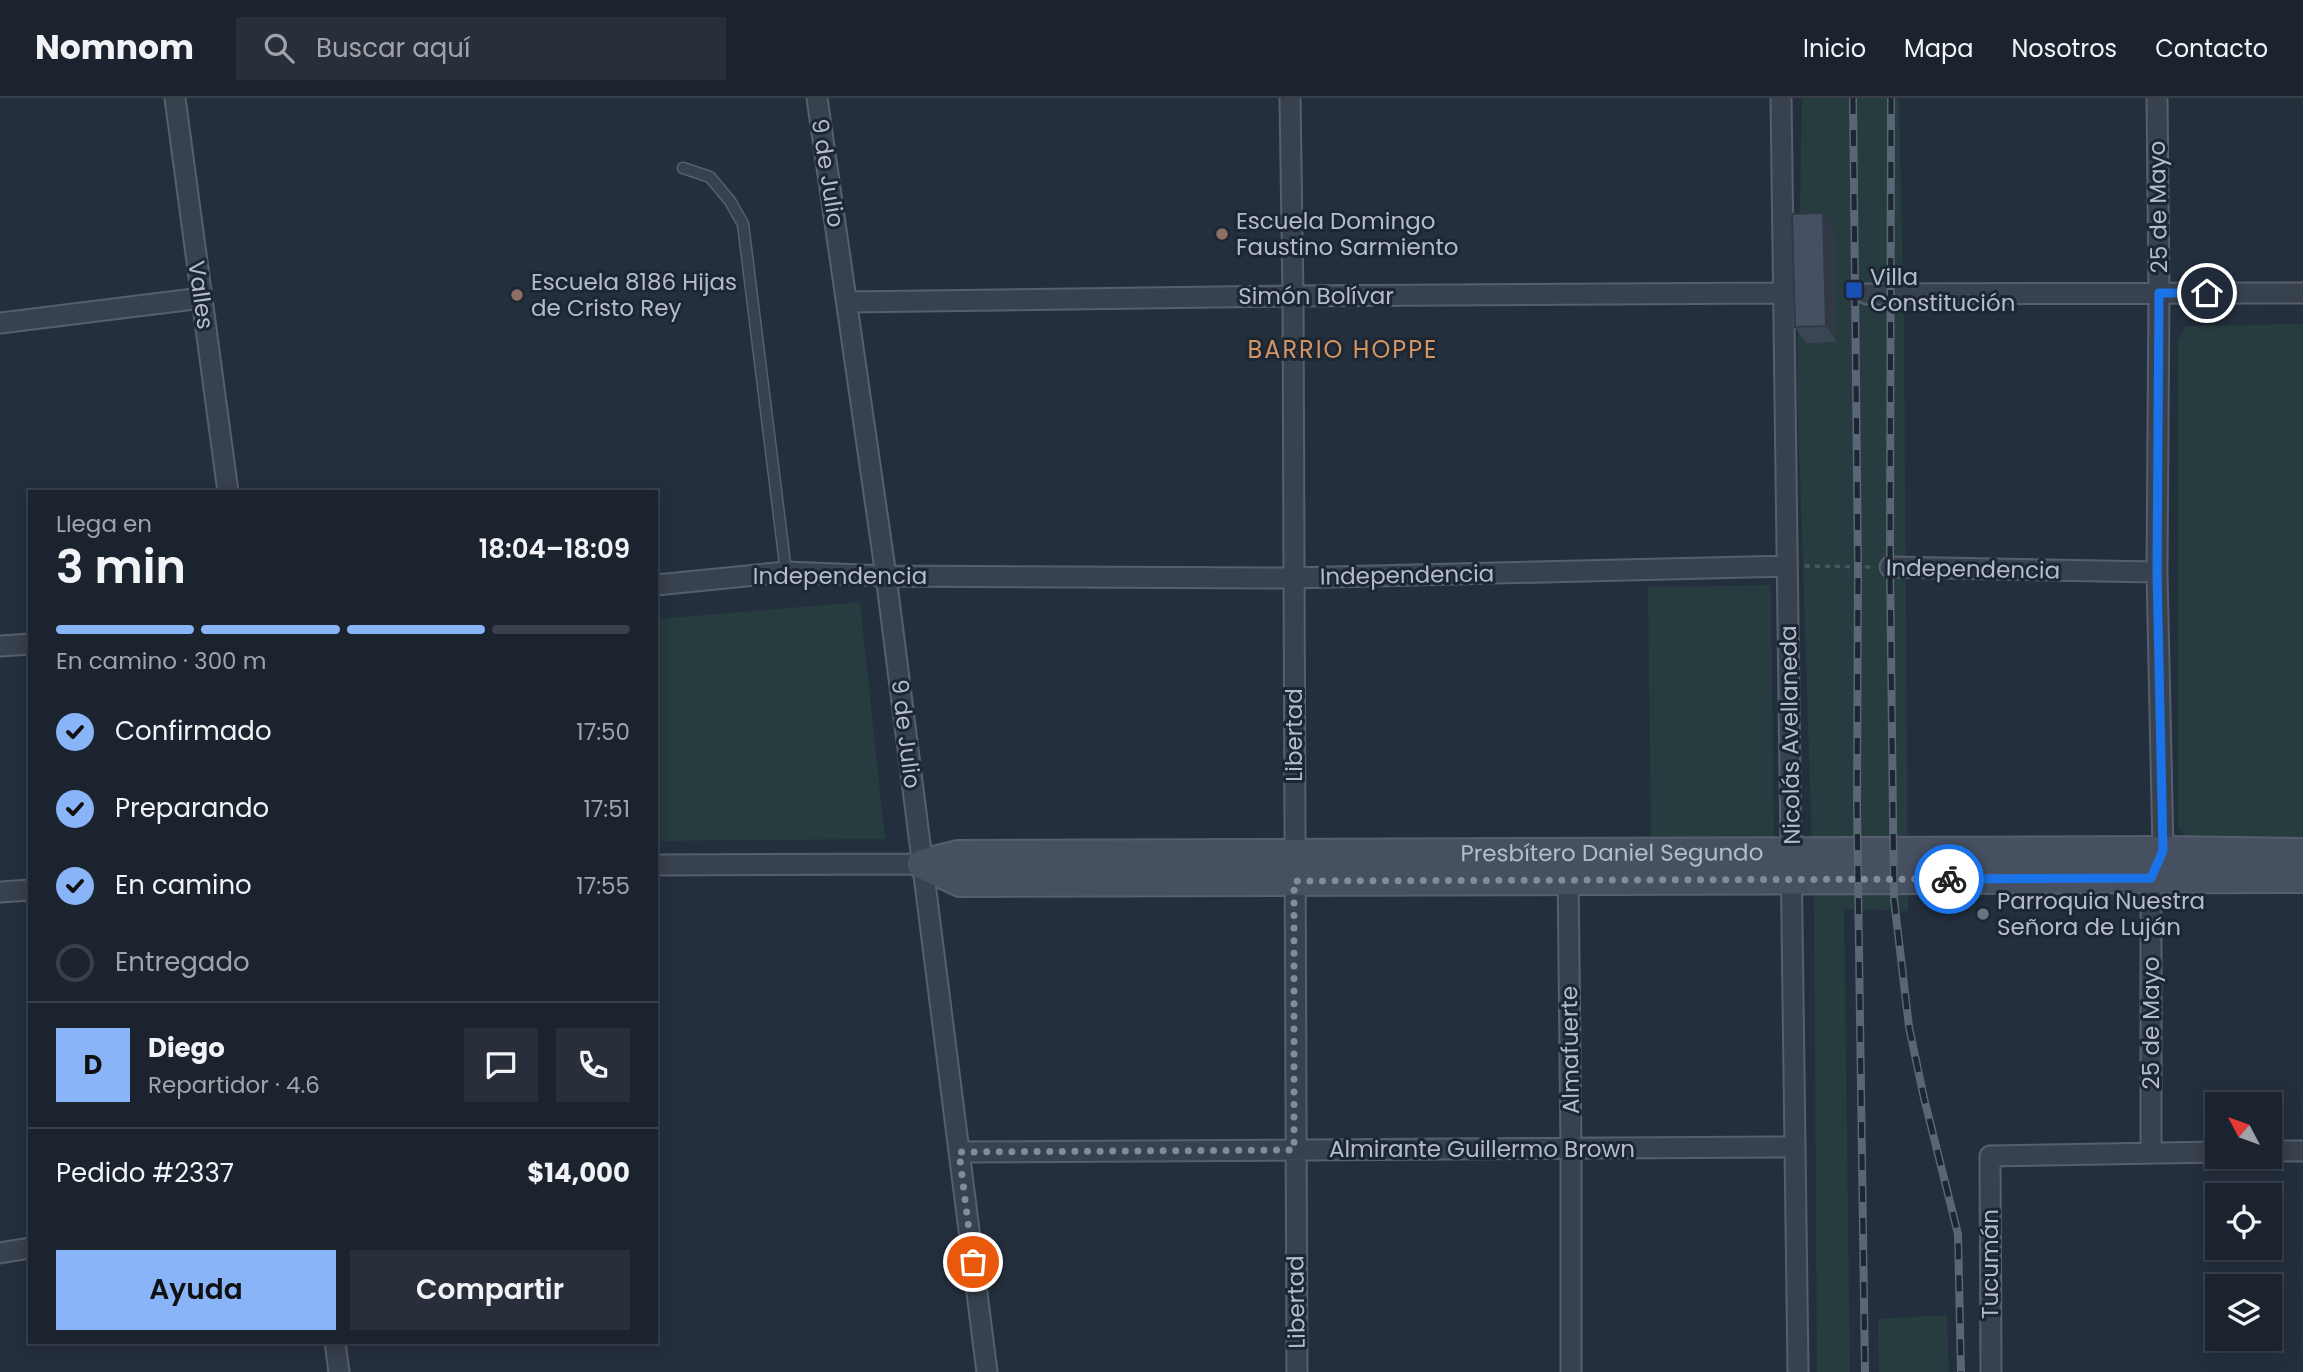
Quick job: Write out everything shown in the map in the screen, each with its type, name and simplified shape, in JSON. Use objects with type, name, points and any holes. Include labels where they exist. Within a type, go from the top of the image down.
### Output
[{"type":"main road","name":"Presbítero Daniel Segundo","points":[[922,864],[958,855],[1295,868],[1791,866],[2163,851],[2303,853]]},
{"type":"main road","name":"Presbítero Daniel Segundo","points":[[1791,866],[2151,878],[2303,878]]},
{"type":"street","name":"Valles","points":[[175,98],[228,490]]},
{"type":"street","name":"9 de Julio","points":[[817,98],[886,576],[987,1372]]},
{"type":"street","name":"Libertad","points":[[1290,98],[1297,1372]]},
{"type":"street","name":"Nicolás Avellaneda","points":[[1781,98],[1798,1372]]},
{"type":"street","name":"25 de Mayo","points":[[2151,1153],[2151,878],[2163,851],[2157,572],[2157,98]]},
{"type":"street","name":"Simón Bolívar","points":[[848,302],[1784,293]]},
{"type":"street","points":[[1867,294],[2303,293]]},
{"type":"street","points":[[0,323],[202,298]]},
{"type":"street","name":"Independencia","points":[[658,585],[786,572],[886,576],[1293,578],[1787,566]]},
{"type":"street","name":"Independencia","points":[[1890,567],[2157,572]]},
{"type":"street","points":[[0,646],[28,644]]},
{"type":"street","name":"Presbítero Daniel Segundo","points":[[658,865],[922,864]]},
{"type":"street","name":"Almafuerte","points":[[1567,867],[1571,1372]]},
{"type":"street","points":[[0,892],[28,890]]},
{"type":"street","name":"Almirante Guillermo Brown","points":[[959,1152],[1795,1147]]},
{"type":"street","points":[[2282,1151],[2303,1151]]},
{"type":"street","points":[[2151,1153],[2205,1152]]},
{"type":"street","name":"Tucumán","points":[[1991,1372],[1990,1156],[2151,1153]]},
{"type":"street","points":[[0,1253],[28,1248]]},
{"type":"street","points":[[335,1344],[339,1372]]},
{"type":"lane","points":[[683,168],[710,177],[730,201],[743,224],[786,572]]},
{"type":"path","name":"Independencia","points":[[1787,566],[1890,567]]},
{"type":"green space","points":[[1802,98],[1899,98],[1904,328],[1908,911],[1844,909],[1850,1372],[1817,1372],[1814,912],[1797,378]]},
{"type":"green space","points":[[2303,324],[2303,840],[2188,841],[2178,827],[2178,340],[2186,326]]},
{"type":"green space","points":[[1771,585],[1774,840],[1651,843],[1648,587]]},
{"type":"green space","points":[[860,602],[885,839],[658,841],[658,619]]},
{"type":"green space","points":[[1947,1315],[1949,1372],[1879,1372],[1878,1319]]},
{"type":"building","points":[[1823,213],[1826,326],[1795,327],[1792,214]]},
{"type":"railway","points":[[1853,98],[1858,567],[1857,806],[1865,1372]]},
{"type":"railway","points":[[1891,98],[1890,567],[1894,899],[1909,1027],[1958,1234],[1961,1372]]},
{"type":"way so far","points":[[973,1262],[959,1152],[1294,1150],[1294,881],[1949,879]]},
{"type":"place","name":"Escuela Domingo Faustino Sarmiento","points":[[1222,234]]},
{"type":"place","name":"Villa Constitución","points":[[1854,290]]},
{"type":"place","name":"Escuela 8186 Hijas de Cristo Rey","points":[[517,295]]},
{"type":"place","name":"Parroquia Nuestra Señora de Luján","points":[[1983,914]]},
{"type":"district","name":"BARRIO HOPPE","points":[[1343,349]]},
{"type":"route","points":[[1949,879],[2151,878],[2163,851],[2157,572],[2159,293],[2207,293]]}]
